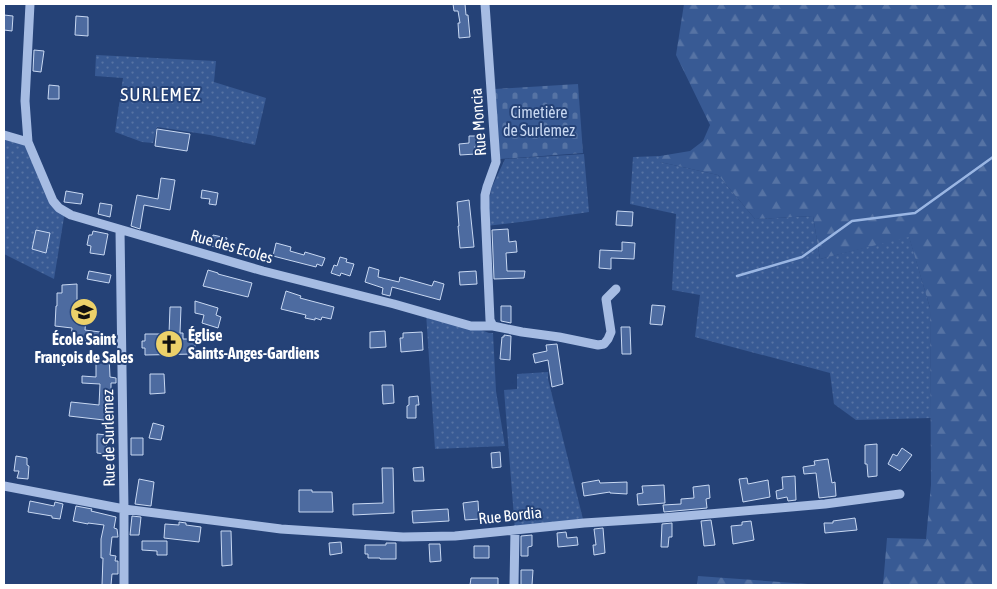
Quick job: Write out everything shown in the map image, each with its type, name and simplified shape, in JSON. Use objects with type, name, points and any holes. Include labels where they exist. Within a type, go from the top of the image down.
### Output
[{"type":"street","name":"Rue des Ecoles","points":[[30,4],[25,101],[28,142],[53,200],[59,208],[71,215],[120,230],[263,270],[471,326],[494,326]]},
{"type":"street","name":"Rue Moncia","points":[[484,4],[496,162],[487,187],[485,202],[490,320],[494,326]]},
{"type":"street","points":[[4,135],[28,142]]},
{"type":"street","name":"Rue de Surlemez","points":[[120,230],[124,585]]},
{"type":"street","points":[[494,326],[598,345],[604,344],[611,332],[606,299],[616,289]]},
{"type":"street","name":"Rue Bordia","points":[[4,486],[124,509],[282,529],[403,537],[455,536],[584,523],[825,504],[900,494]]},
{"type":"street","points":[[514,585],[515,530]]},
{"type":"green space","points":[[684,4],[993,4],[993,585],[883,585],[887,538],[926,539],[931,485],[930,308],[909,237],[820,259],[813,216],[755,219],[718,175],[660,162],[660,156],[690,151],[703,141],[710,125],[676,55]]},
{"type":"green space","points":[[96,55],[216,61],[214,82],[266,98],[255,145],[210,135],[157,127],[153,143],[142,142],[115,132],[123,78],[95,76]]},
{"type":"green space","name":"Cimetière de Surlemez","points":[[578,84],[583,153],[500,159],[495,89]]},
{"type":"green space","points":[[4,135],[28,142],[53,201],[65,211],[54,279],[4,254]]},
{"type":"green space","points":[[584,154],[589,212],[486,226],[491,189],[505,159]]},
{"type":"green space","points":[[660,156],[660,162],[718,175],[755,219],[813,216],[820,259],[909,236],[930,308],[931,418],[856,420],[834,404],[830,373],[695,337],[700,295],[672,290],[676,214],[630,204],[633,157]]},
{"type":"green space","points":[[426,313],[493,333],[496,391],[505,446],[435,449]]},
{"type":"green space","points":[[548,372],[548,379],[584,523],[515,530],[504,390],[517,389],[517,374]]},
{"type":"green space","points":[[698,576],[822,585],[697,585]]},
{"type":"building","points":[[453,4],[465,4],[470,37],[459,38],[458,23],[460,23],[458,11],[454,11]]},
{"type":"building","points":[[4,15],[13,16],[12,31],[4,30]]},
{"type":"building","points":[[76,16],[88,17],[88,36],[75,35]]},
{"type":"building","points":[[34,50],[44,51],[41,72],[33,71]]},
{"type":"building","points":[[49,85],[59,86],[59,99],[48,99]]},
{"type":"building","points":[[157,129],[190,134],[187,151],[155,146]]},
{"type":"building","points":[[469,136],[478,136],[479,146],[475,146],[476,154],[460,155],[459,144],[469,143]]},
{"type":"building","points":[[161,178],[175,180],[170,210],[144,205],[140,229],[131,226],[137,195],[158,199]]},
{"type":"building","points":[[202,190],[218,193],[216,205],[209,204],[210,199],[201,198]]},
{"type":"building","points":[[66,191],[83,194],[81,204],[64,202]]},
{"type":"building","points":[[469,200],[474,247],[460,248],[457,202]]},
{"type":"building","points":[[100,203],[112,205],[110,217],[98,214]]},
{"type":"building","points":[[617,211],[633,212],[632,226],[616,225]]},
{"type":"building","points":[[508,229],[509,242],[516,241],[517,252],[506,253],[507,271],[525,271],[524,278],[494,279],[492,230]]},
{"type":"building","points":[[36,230],[50,233],[46,253],[32,249]]},
{"type":"building","points":[[93,231],[108,234],[104,255],[90,253],[91,246],[87,245],[89,235],[92,235]]},
{"type":"building","points":[[213,235],[227,238],[224,249],[211,246]]},
{"type":"building","points":[[622,242],[635,243],[634,259],[611,258],[611,269],[599,268],[600,250],[622,251]]},
{"type":"building","points":[[276,243],[291,247],[290,251],[304,255],[305,252],[325,258],[322,266],[317,264],[316,267],[273,256]]},
{"type":"building","points":[[340,257],[347,259],[346,262],[354,264],[350,276],[341,273],[340,276],[331,273],[334,265],[337,266]]},
{"type":"building","points":[[369,267],[379,270],[378,277],[399,282],[400,277],[432,286],[434,281],[444,284],[440,300],[392,287],[390,296],[382,294],[383,288],[365,282]]},
{"type":"building","points":[[208,270],[252,283],[248,297],[203,286]]},
{"type":"building","points":[[89,271],[111,275],[109,283],[87,279]]},
{"type":"building","points":[[476,271],[477,284],[460,285],[459,272]]},
{"type":"building","points":[[77,284],[77,317],[86,318],[85,330],[100,332],[99,342],[71,339],[72,328],[55,326],[57,293],[62,293],[62,285]]},
{"type":"building","points":[[286,291],[301,296],[300,298],[334,307],[331,319],[322,317],[321,320],[305,318],[306,315],[281,309]]},
{"type":"building","points":[[195,301],[218,308],[216,315],[221,317],[218,328],[202,323],[204,315],[195,313]]},
{"type":"building","points":[[652,305],[665,306],[662,325],[650,324]]},
{"type":"building","points":[[501,306],[511,306],[511,323],[501,321]]},
{"type":"building","name":"Église Saints-Anges-Gardiens","points":[[170,307],[181,307],[180,333],[183,333],[183,339],[195,339],[195,354],[145,355],[142,341],[145,341],[145,334],[169,334]]},
{"type":"building","points":[[621,327],[630,327],[631,354],[622,354]]},
{"type":"building","points":[[385,331],[386,347],[370,348],[370,332]]},
{"type":"building","points":[[422,332],[423,350],[401,352],[400,338],[403,338],[403,333]]},
{"type":"building","points":[[504,335],[511,336],[510,360],[500,359],[502,337]]},
{"type":"building","points":[[557,344],[563,384],[552,387],[548,360],[535,363],[533,354],[547,351],[546,345]]},
{"type":"building","points":[[109,355],[110,377],[116,378],[116,383],[111,383],[111,399],[107,399],[104,420],[69,416],[71,402],[99,405],[100,384],[82,383],[82,376],[96,377],[96,356]]},
{"type":"building","points":[[150,374],[164,374],[165,393],[150,394]]},
{"type":"building","points":[[382,385],[393,385],[394,403],[383,404]]},
{"type":"building","points":[[418,396],[419,405],[416,405],[416,418],[407,418],[409,397]]},
{"type":"building","points":[[153,423],[164,426],[161,440],[149,438]]},
{"type":"building","points":[[97,434],[107,435],[106,454],[97,453]]},
{"type":"building","points":[[131,438],[143,438],[143,455],[131,455]]},
{"type":"building","points":[[877,444],[877,476],[868,477],[867,464],[865,464],[865,445]]},
{"type":"building","points":[[902,448],[912,455],[900,471],[888,464],[893,454],[897,456]]},
{"type":"building","points":[[500,452],[501,467],[492,468],[491,453]]},
{"type":"building","points":[[16,456],[27,458],[27,465],[29,466],[28,479],[17,478],[19,471],[14,471]]},
{"type":"building","points":[[828,459],[832,483],[835,482],[836,496],[819,498],[816,473],[804,474],[803,467],[815,465],[814,461]]},
{"type":"building","points":[[423,467],[424,481],[414,481],[413,468]]},
{"type":"building","points":[[382,468],[393,468],[394,513],[353,515],[353,504],[383,503]]},
{"type":"building","points":[[795,476],[796,500],[788,501],[787,497],[777,499],[776,491],[783,489],[782,477]]},
{"type":"building","points":[[747,478],[748,484],[768,480],[770,497],[743,502],[739,479]]},
{"type":"building","points":[[139,479],[154,482],[151,506],[135,504]]},
{"type":"building","points":[[599,480],[600,483],[627,482],[627,494],[610,492],[584,496],[582,483]]},
{"type":"building","points":[[664,485],[665,503],[638,505],[637,494],[643,493],[642,486]]},
{"type":"building","points":[[709,485],[710,498],[706,499],[707,508],[664,512],[663,505],[681,504],[681,499],[694,498],[693,487]]},
{"type":"building","points":[[299,490],[332,492],[333,512],[299,512]]},
{"type":"building","points":[[30,501],[54,506],[55,502],[63,504],[60,519],[28,512]]},
{"type":"building","points":[[478,501],[479,519],[465,520],[463,503]]},
{"type":"building","points":[[76,506],[116,517],[114,528],[117,529],[118,537],[112,537],[110,555],[116,556],[115,561],[118,561],[118,574],[112,574],[111,585],[102,585],[103,558],[101,558],[101,539],[104,525],[73,521]]},
{"type":"building","points":[[448,509],[449,521],[413,523],[412,511]]},
{"type":"building","points":[[132,516],[141,517],[139,535],[130,535]]},
{"type":"building","points":[[855,518],[857,530],[825,533],[824,523]]},
{"type":"building","points":[[711,520],[715,545],[704,546],[701,521]]},
{"type":"building","points":[[751,521],[754,540],[733,544],[731,526],[742,525],[742,522]]},
{"type":"building","points":[[179,522],[201,527],[199,542],[164,538],[165,524],[179,525]]},
{"type":"building","points":[[672,523],[672,537],[669,537],[668,547],[661,547],[662,524]]},
{"type":"building","points":[[603,528],[605,553],[594,555],[593,545],[596,545],[594,529]]},
{"type":"building","points":[[221,531],[231,531],[232,565],[222,566]]},
{"type":"building","points":[[566,532],[567,538],[577,537],[578,545],[558,547],[557,533]]},
{"type":"building","points":[[532,535],[532,546],[528,547],[528,556],[521,556],[521,536]]},
{"type":"building","points":[[142,541],[167,541],[167,555],[157,555],[157,551],[142,550]]},
{"type":"building","points":[[341,542],[342,553],[330,555],[329,543]]},
{"type":"building","points":[[386,543],[396,543],[396,559],[368,558],[368,554],[365,554],[365,545],[386,545]]},
{"type":"building","points":[[429,544],[440,544],[441,561],[430,562]]},
{"type":"building","points":[[474,546],[489,546],[489,558],[474,558]]},
{"type":"building","points":[[521,570],[533,570],[532,585],[521,585]]},
{"type":"building","points":[[471,578],[498,578],[498,585],[470,585]]},
{"type":"waterway","points":[[737,276],[802,257],[852,221],[915,213],[993,157]]},
{"type":"place","name":"École Saint François de Sales","points":[[84,312]]},
{"type":"place","name":"Église Saints-Anges-Gardiens","points":[[169,344]]},
{"type":"district","name":"SURLEMEZ","points":[[161,94]]}]
